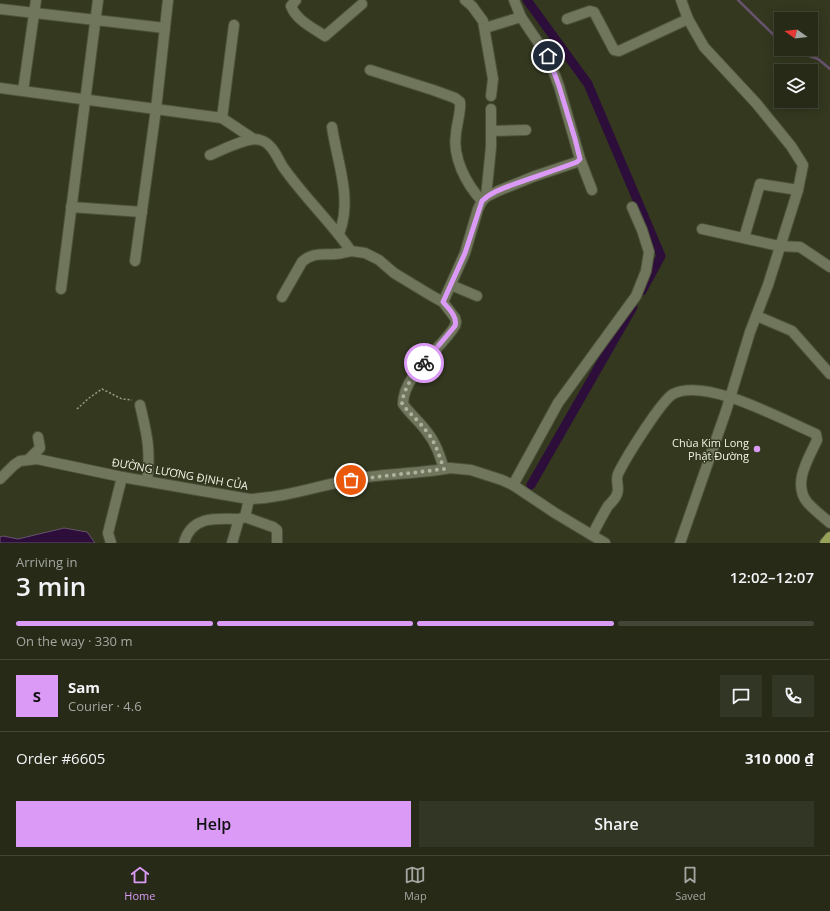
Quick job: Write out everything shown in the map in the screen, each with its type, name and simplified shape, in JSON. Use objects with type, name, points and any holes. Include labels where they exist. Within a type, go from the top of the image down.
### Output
[{"type":"main road","points":[[825,543],[830,537]]},
{"type":"street","points":[[23,91],[36,0]]},
{"type":"street","points":[[60,289],[98,0]]},
{"type":"street","points":[[136,261],[156,109],[168,0]]},
{"type":"street","points":[[296,0],[291,6],[293,12],[300,19],[325,36],[362,4]]},
{"type":"street","points":[[465,0],[472,6],[483,21],[485,28],[493,79],[491,96]]},
{"type":"street","points":[[514,0],[521,17],[548,56],[559,86],[580,159],[592,190]]},
{"type":"street","points":[[680,543],[731,396],[750,332],[768,285],[779,246],[798,190],[803,165],[791,146],[756,102],[704,47],[688,19],[681,0]]},
{"type":"street","points":[[0,9],[165,28]]},
{"type":"street","points":[[567,19],[590,11],[594,12],[614,50],[620,51],[688,19]]},
{"type":"street","points":[[485,28],[521,17]]},
{"type":"street","points":[[222,118],[234,25]]},
{"type":"street","points":[[370,70],[433,90],[455,98],[460,102],[461,108],[456,134],[456,152],[466,179],[474,193],[484,199]]},
{"type":"street","points":[[0,88],[222,118],[252,138],[267,143],[290,177],[339,234],[351,251]]},
{"type":"street","points":[[443,302],[465,253],[484,199],[491,130],[491,110]]},
{"type":"street","points":[[332,127],[345,197],[344,217],[339,234]]},
{"type":"street","points":[[491,130],[526,130]]},
{"type":"street","points":[[210,155],[252,138]]},
{"type":"street","points":[[484,199],[498,191],[535,176],[577,162],[580,159]]},
{"type":"street","points":[[744,238],[760,184],[798,190]]},
{"type":"street","points":[[71,207],[142,212]]},
{"type":"street","points":[[513,485],[558,403],[636,296],[646,271],[649,252],[642,230],[632,207]]},
{"type":"street","points":[[702,230],[779,246],[800,247],[830,267]]},
{"type":"street","points":[[282,297],[302,262],[307,257],[312,255],[335,254],[351,251],[366,253],[379,260],[394,273],[443,302],[455,318],[455,326],[415,374],[403,397],[402,404],[427,432],[438,451],[444,469]]},
{"type":"street","points":[[451,285],[477,296]]},
{"type":"street","points":[[756,316],[792,331],[830,374]]},
{"type":"street","points":[[592,535],[617,495],[617,476],[661,406],[672,395],[692,390],[731,396],[816,434],[817,440],[804,468],[802,476],[802,490],[806,501],[830,523]]},
{"type":"street","points":[[140,406],[148,440],[149,465],[147,480]]},
{"type":"street","points":[[0,479],[14,465],[20,461],[29,459],[40,448],[38,437]]},
{"type":"street","name":"ĐƯỜNG LƯƠNG ĐỊNH CỦA","points":[[29,459],[36,459],[249,499],[262,499],[298,492],[357,478],[459,468],[492,476],[513,485],[555,513],[605,543]]},
{"type":"street","points":[[111,543],[108,533],[122,476]]},
{"type":"street","points":[[232,543],[249,499]]},
{"type":"street","points":[[184,543],[188,531],[200,522],[242,518],[273,527],[277,530],[277,543]]},
{"type":"path","points":[[77,409],[102,389],[122,399],[136,401],[140,406]]},
{"type":"shaded area","points":[[64,528],[87,532],[95,543],[0,543],[0,537],[3,536],[18,539]]},
{"type":"waterway","points":[[527,0],[588,84],[661,256],[642,291]]},
{"type":"waterway","points":[[738,0],[774,35]]},
{"type":"waterway","points":[[809,56],[818,59],[830,69]]},
{"type":"waterway","points":[[531,485],[633,307]]},
{"type":"way so far","points":[[351,480],[357,478],[444,469],[438,451],[427,432],[402,404],[407,388],[415,374],[424,363]]},
{"type":"place","name":"Chùa Kim Long Phật Đường","points":[[757,449]]},
{"type":"route","points":[[424,363],[455,326],[455,318],[443,302],[465,253],[478,209],[482,201],[486,196],[535,176],[577,162],[580,159],[559,86],[548,56]]}]
